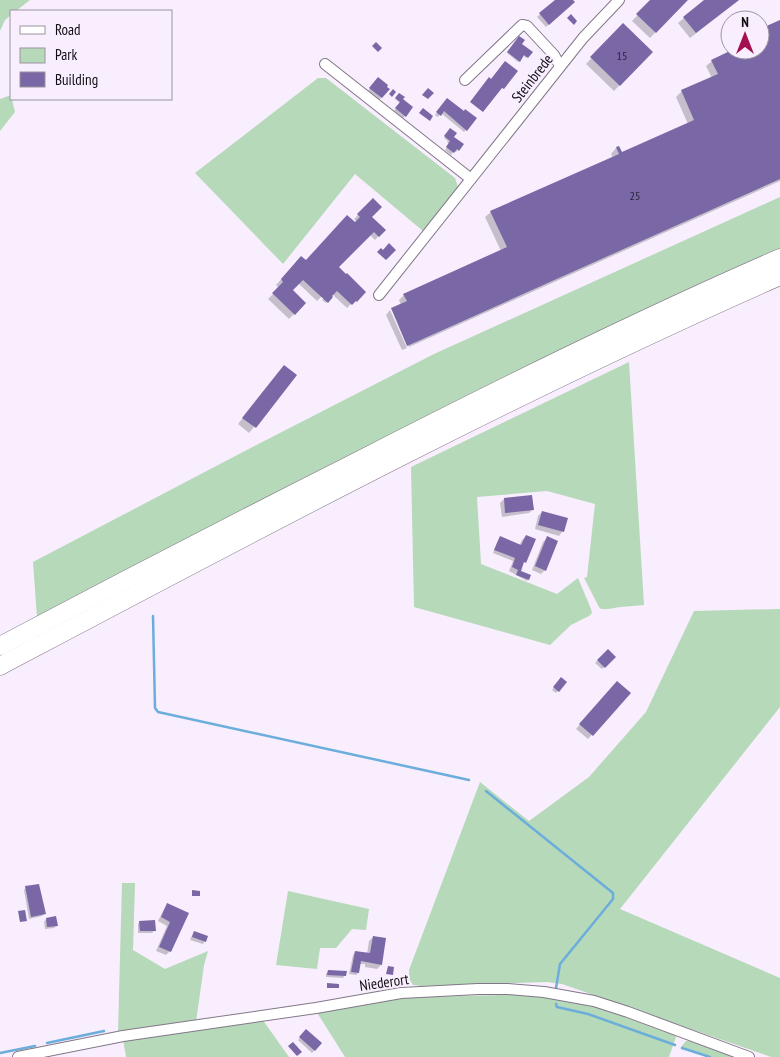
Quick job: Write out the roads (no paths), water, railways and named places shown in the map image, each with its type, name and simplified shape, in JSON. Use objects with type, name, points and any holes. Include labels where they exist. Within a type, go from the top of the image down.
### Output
[{"type":"highway","points":[[0,646],[233,524],[458,410],[589,345],[723,282],[780,258]]},
{"type":"highway","points":[[0,666],[242,538],[466,424],[780,276]]},
{"type":"street","name":"Steinbrede","points":[[379,295],[560,66],[583,38],[619,0]]},
{"type":"street","points":[[466,80],[522,26],[527,26],[554,55],[560,66]]},
{"type":"street","points":[[325,64],[472,179]]},
{"type":"street","name":"Niederort","points":[[18,1057],[123,1036],[316,1008],[400,993],[507,989],[544,992],[594,1001],[749,1057]]},
{"type":"waterway","points":[[153,616],[155,708],[158,712],[469,780]]},
{"type":"waterway","points":[[486,791],[613,893],[613,899],[560,964],[556,988]]},
{"type":"waterway","points":[[556,1004],[557,1007],[588,1014],[675,1045]]},
{"type":"waterway","points":[[47,1043],[104,1031]]},
{"type":"waterway","points":[[0,1053],[35,1046]]},
{"type":"waterway","points":[[682,1048],[710,1057]]}]
